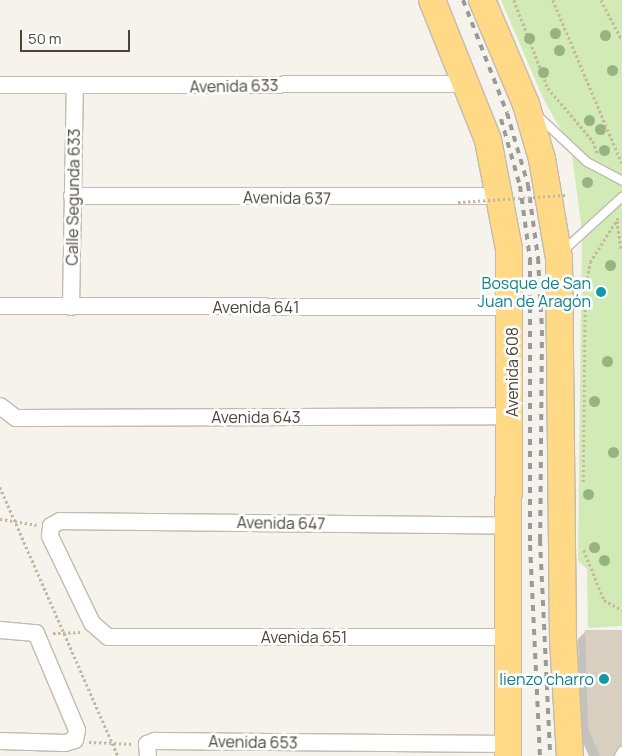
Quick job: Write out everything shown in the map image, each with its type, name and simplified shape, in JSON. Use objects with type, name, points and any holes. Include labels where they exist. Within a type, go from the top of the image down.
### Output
[{"type":"highway","name":"Avenida 608","points":[[432,0],[468,84],[501,196],[512,307],[508,750]]},
{"type":"highway","points":[[482,0],[526,104],[542,159],[559,258],[562,639],[570,756]]},
{"type":"street","name":"Avenida 633","points":[[0,85],[75,88],[468,84]]},
{"type":"street","name":"Calle Segunda 633","points":[[71,307],[75,88]]},
{"type":"street","name":"Avenida 637","points":[[72,196],[423,199],[501,196]]},
{"type":"street","name":"Avenida 641","points":[[0,306],[512,307]]},
{"type":"street","name":"Avenida 643","points":[[2,408],[16,418],[512,416]]},
{"type":"street","name":"Avenida 647","points":[[51,526],[60,521],[511,526]]},
{"type":"street","points":[[51,526],[50,536],[99,632]]},
{"type":"street","points":[[0,630],[36,633],[76,730],[75,740],[0,741]]},
{"type":"street","name":"Avenida 651","points":[[99,632],[108,636],[510,637]]},
{"type":"street","name":"Avenida 653","points":[[148,750],[508,750]]},
{"type":"lane","points":[[526,104],[587,162],[622,181]]},
{"type":"lane","points":[[559,258],[570,242],[622,197]]},
{"type":"lane","points":[[619,756],[622,751]]},
{"type":"path","points":[[514,0],[548,88],[593,141],[599,156]]},
{"type":"path","points":[[553,0],[622,163]]},
{"type":"path","points":[[601,0],[622,40]]},
{"type":"path","points":[[458,202],[566,194]]},
{"type":"path","points":[[583,485],[585,288],[590,262],[618,218],[615,232],[622,251]]},
{"type":"path","points":[[0,487],[118,756]]},
{"type":"path","points":[[0,519],[17,523],[51,526]]},
{"type":"path","points":[[583,546],[604,600],[622,610]]},
{"type":"path","points":[[36,633],[99,632]]},
{"type":"path","points":[[75,740],[148,750]]},
{"type":"green space","name":"Bosque de San Juan de Aragón","points":[[501,0],[622,0],[622,626],[588,628],[587,569],[578,561],[582,231],[571,148],[543,98]]},
{"type":"building","name":"lienzo charro","points":[[585,630],[622,630],[622,745],[613,756],[600,756],[588,728]]},
{"type":"railway","points":[[463,0],[507,113],[528,185],[538,258],[542,330],[540,540],[550,756]]},
{"type":"railway","points":[[501,119],[520,186],[530,259],[530,545],[540,756]]},
{"type":"place","name":"Bosque de San Juan de Aragón","points":[[601,292]]},
{"type":"place","name":"lienzo charro","points":[[604,679]]}]
